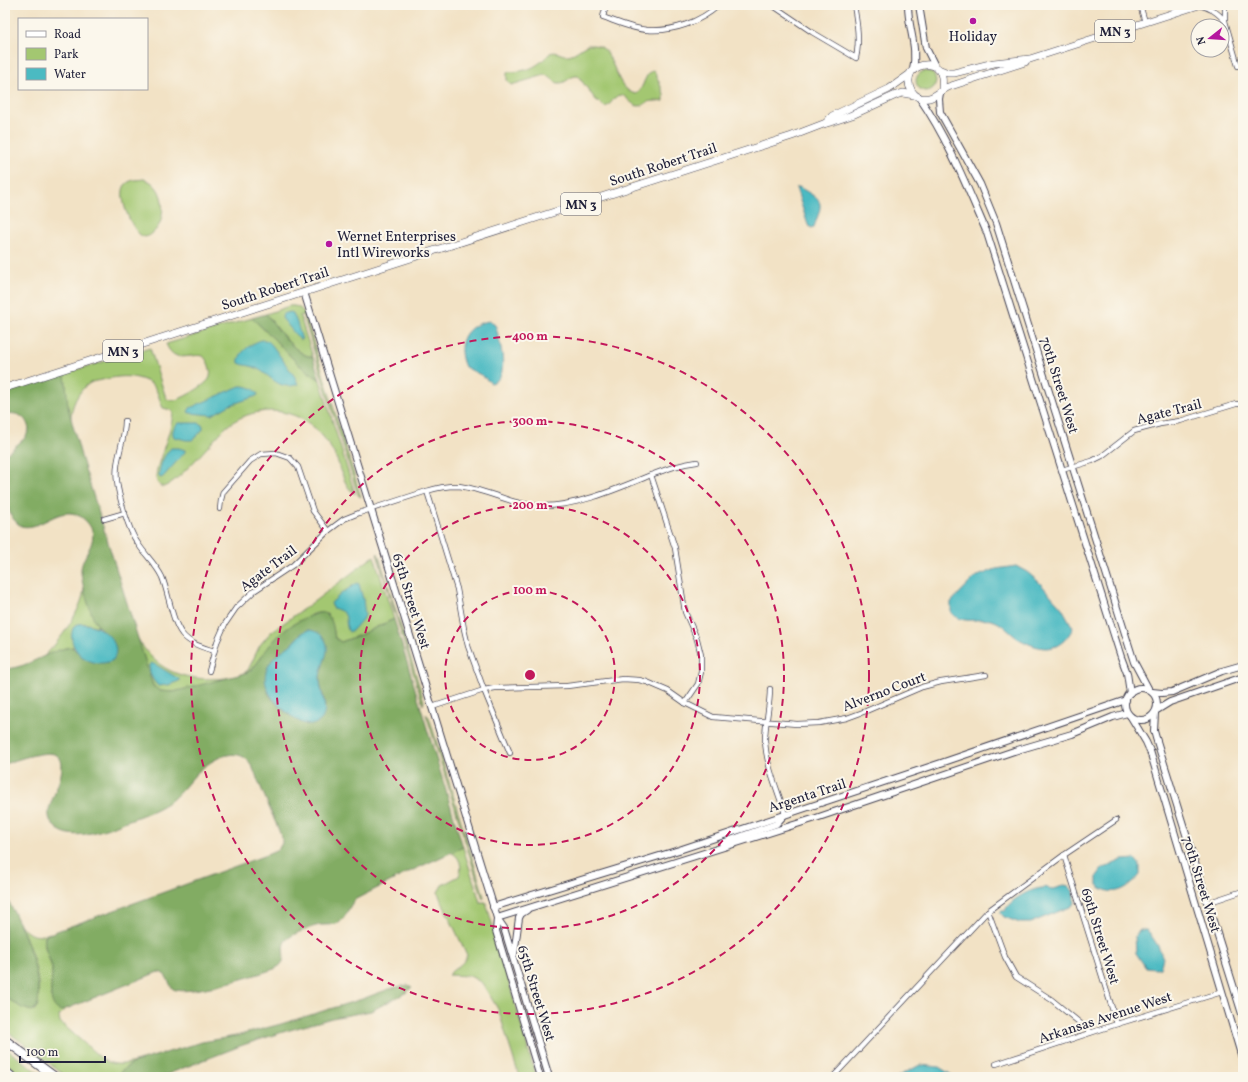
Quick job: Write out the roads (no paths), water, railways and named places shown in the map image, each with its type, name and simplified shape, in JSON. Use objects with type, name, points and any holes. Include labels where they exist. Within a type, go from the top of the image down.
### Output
[{"type":"highway","points":[[5,1040],[55,1077]]},
{"type":"highway","points":[[5,1072],[12,1077]]},
{"type":"main road","name":"MN 3","points":[[936,67],[948,73],[954,73],[994,63],[1030,59],[1200,5]]},
{"type":"main road","points":[[941,92],[942,78],[936,67],[923,64],[912,72],[908,82],[909,86],[916,96],[929,98],[979,76],[1019,65],[1030,59]]},
{"type":"main road","name":"South Robert Trail","points":[[826,122],[832,116],[890,90],[912,72]]},
{"type":"main road","name":"South Robert Trail","points":[[5,388],[785,138],[826,122],[852,115],[896,95],[903,93],[916,96]]},
{"type":"street","points":[[606,5],[603,17],[626,25],[648,30],[672,28],[685,25],[712,12],[719,5]]},
{"type":"street","points":[[772,5],[812,32],[856,58],[859,47],[859,37],[854,5]]},
{"type":"street","points":[[908,5],[915,48],[912,72]]},
{"type":"street","points":[[918,5],[926,48],[936,67]]},
{"type":"street","points":[[1140,5],[1145,22]]},
{"type":"street","points":[[1200,5],[1210,8],[1222,18]]},
{"type":"street","points":[[1225,5],[1225,18]]},
{"type":"street","points":[[1230,36],[1240,66]]},
{"type":"street","name":"70th Street West","points":[[941,92],[939,99],[940,112],[980,184],[996,223],[1133,658],[1136,667],[1150,691]]},
{"type":"street","name":"70th Street West","points":[[916,96],[948,146],[965,180],[987,233],[1121,656],[1126,667],[1130,692]]},
{"type":"street","name":"65th Street West","points":[[304,292],[493,907],[496,918],[496,931],[540,1077]]},
{"type":"street","name":"Agate Trail","points":[[1062,470],[1092,461],[1102,456],[1134,431],[1160,424],[1180,421],[1236,404],[1243,404]]},
{"type":"street","points":[[125,421],[116,476],[125,513],[135,539],[162,576],[176,622],[181,633],[192,643],[214,651]]},
{"type":"street","points":[[220,509],[224,492],[250,461],[261,454],[276,453],[290,458],[298,467],[313,511],[328,530]]},
{"type":"street","name":"Agate Trail","points":[[209,671],[222,628],[239,605],[262,585],[297,563],[328,530],[347,518],[427,491],[446,487],[461,487],[476,490],[525,505],[550,506],[580,501],[672,466],[698,462]]},
{"type":"street","points":[[651,475],[675,548],[685,612],[697,639],[701,655],[701,672],[698,684],[685,703]]},
{"type":"street","points":[[427,491],[457,589],[468,646],[510,753]]},
{"type":"street","points":[[104,520],[125,513]]},
{"type":"street","points":[[1243,664],[1172,692],[1162,693],[1140,688],[1130,692],[1126,700],[1125,708],[1129,715],[1140,721],[1145,720],[1150,718],[1170,702],[1243,677]]},
{"type":"street","name":"Alverno Court","points":[[432,707],[484,690],[512,687],[567,686],[613,679],[623,679],[647,682],[668,691],[685,703],[713,717],[787,724],[805,724],[847,718],[922,687],[956,679],[986,675]]},
{"type":"street","points":[[707,852],[722,843],[776,824],[785,814],[767,756],[765,741],[766,722],[770,705],[770,689]]},
{"type":"street","points":[[1150,691],[1157,699],[1156,712]]},
{"type":"street","name":"Argenta Trail","points":[[493,907],[672,852],[1126,700]]},
{"type":"street","name":"70th Street West","points":[[1156,712],[1154,731],[1243,1017]]},
{"type":"street","name":"70th Street West","points":[[1129,715],[1150,751],[1243,1061]]},
{"type":"street","name":"Argenta Trail","points":[[496,918],[816,818],[1014,751],[1072,734],[1113,717],[1129,715]]},
{"type":"street","points":[[833,1077],[988,911],[1064,855],[1116,820]]},
{"type":"street","name":"69th Street West","points":[[1064,855],[1117,1024]]},
{"type":"street","points":[[1207,903],[1243,891]]},
{"type":"street","points":[[514,958],[519,918],[524,912],[531,908]]},
{"type":"street","points":[[988,911],[1005,957],[1016,977],[1052,1000],[1091,1032]]},
{"type":"street","name":"65th Street West","points":[[496,918],[504,928],[549,1077]]},
{"type":"street","name":"Arkansas Avenue West","points":[[996,1064],[1091,1032],[1222,992]]},
{"type":"water","points":[[799,187],[818,199],[820,203],[819,212],[814,227],[811,228],[808,225],[796,188]]},
{"type":"water","points":[[290,312],[293,313],[302,340],[299,339],[282,318],[283,314]]},
{"type":"water","points":[[489,321],[496,327],[503,367],[497,380],[491,383],[481,375],[465,367],[461,351],[464,337],[468,332],[480,323]]},
{"type":"water","points":[[262,340],[268,341],[272,345],[295,377],[298,384],[286,386],[280,384],[256,368],[239,363],[240,355],[246,348]]},
{"type":"water","points":[[240,386],[251,388],[258,395],[230,405],[212,415],[188,412],[190,408]]},
{"type":"water","points":[[179,423],[199,423],[203,426],[203,429],[192,440],[174,437],[174,429]]},
{"type":"water","points":[[171,448],[179,448],[185,450],[185,452],[163,477],[160,478],[159,472],[161,465],[166,454]]},
{"type":"water","points":[[1016,566],[1027,572],[1039,582],[1062,608],[1073,628],[1068,636],[1056,646],[1043,648],[1035,646],[1019,639],[995,621],[965,620],[956,617],[951,613],[951,602],[975,577],[996,569]]},
{"type":"water","points":[[357,583],[359,584],[363,599],[365,616],[353,630],[349,632],[345,615],[343,612],[333,608],[331,603],[342,593]]},
{"type":"water","points":[[78,624],[85,624],[100,629],[112,639],[116,653],[113,660],[105,663],[97,663],[82,657],[73,644],[72,636],[73,628]]},
{"type":"water","points":[[312,630],[322,636],[326,641],[327,646],[327,652],[320,674],[324,706],[323,718],[311,725],[296,720],[272,698],[268,691],[265,677],[271,662],[277,655],[292,644],[302,633]]},
{"type":"water","points":[[151,663],[179,679],[179,681],[168,685],[158,686],[153,679],[149,668]]},
{"type":"water","points":[[1135,859],[1140,865],[1140,875],[1126,888],[1109,891],[1097,885],[1097,876],[1102,869],[1122,860]]},
{"type":"water","points":[[1064,885],[1069,886],[1073,891],[1075,903],[1070,907],[1030,923],[1020,923],[1004,917],[1000,912],[1005,911],[1015,899],[1026,893],[1043,888],[1055,889]]},
{"type":"water","points":[[1140,930],[1146,930],[1149,932],[1158,946],[1163,958],[1160,968],[1146,968],[1136,953],[1135,936]]},
{"type":"water","points":[[920,1065],[939,1067],[955,1077],[897,1077]]},
{"type":"place","name":"Holiday","points":[[973,21]]},
{"type":"place","name":"Wernet Enterprises Intl Wireworks","points":[[329,244]]}]
